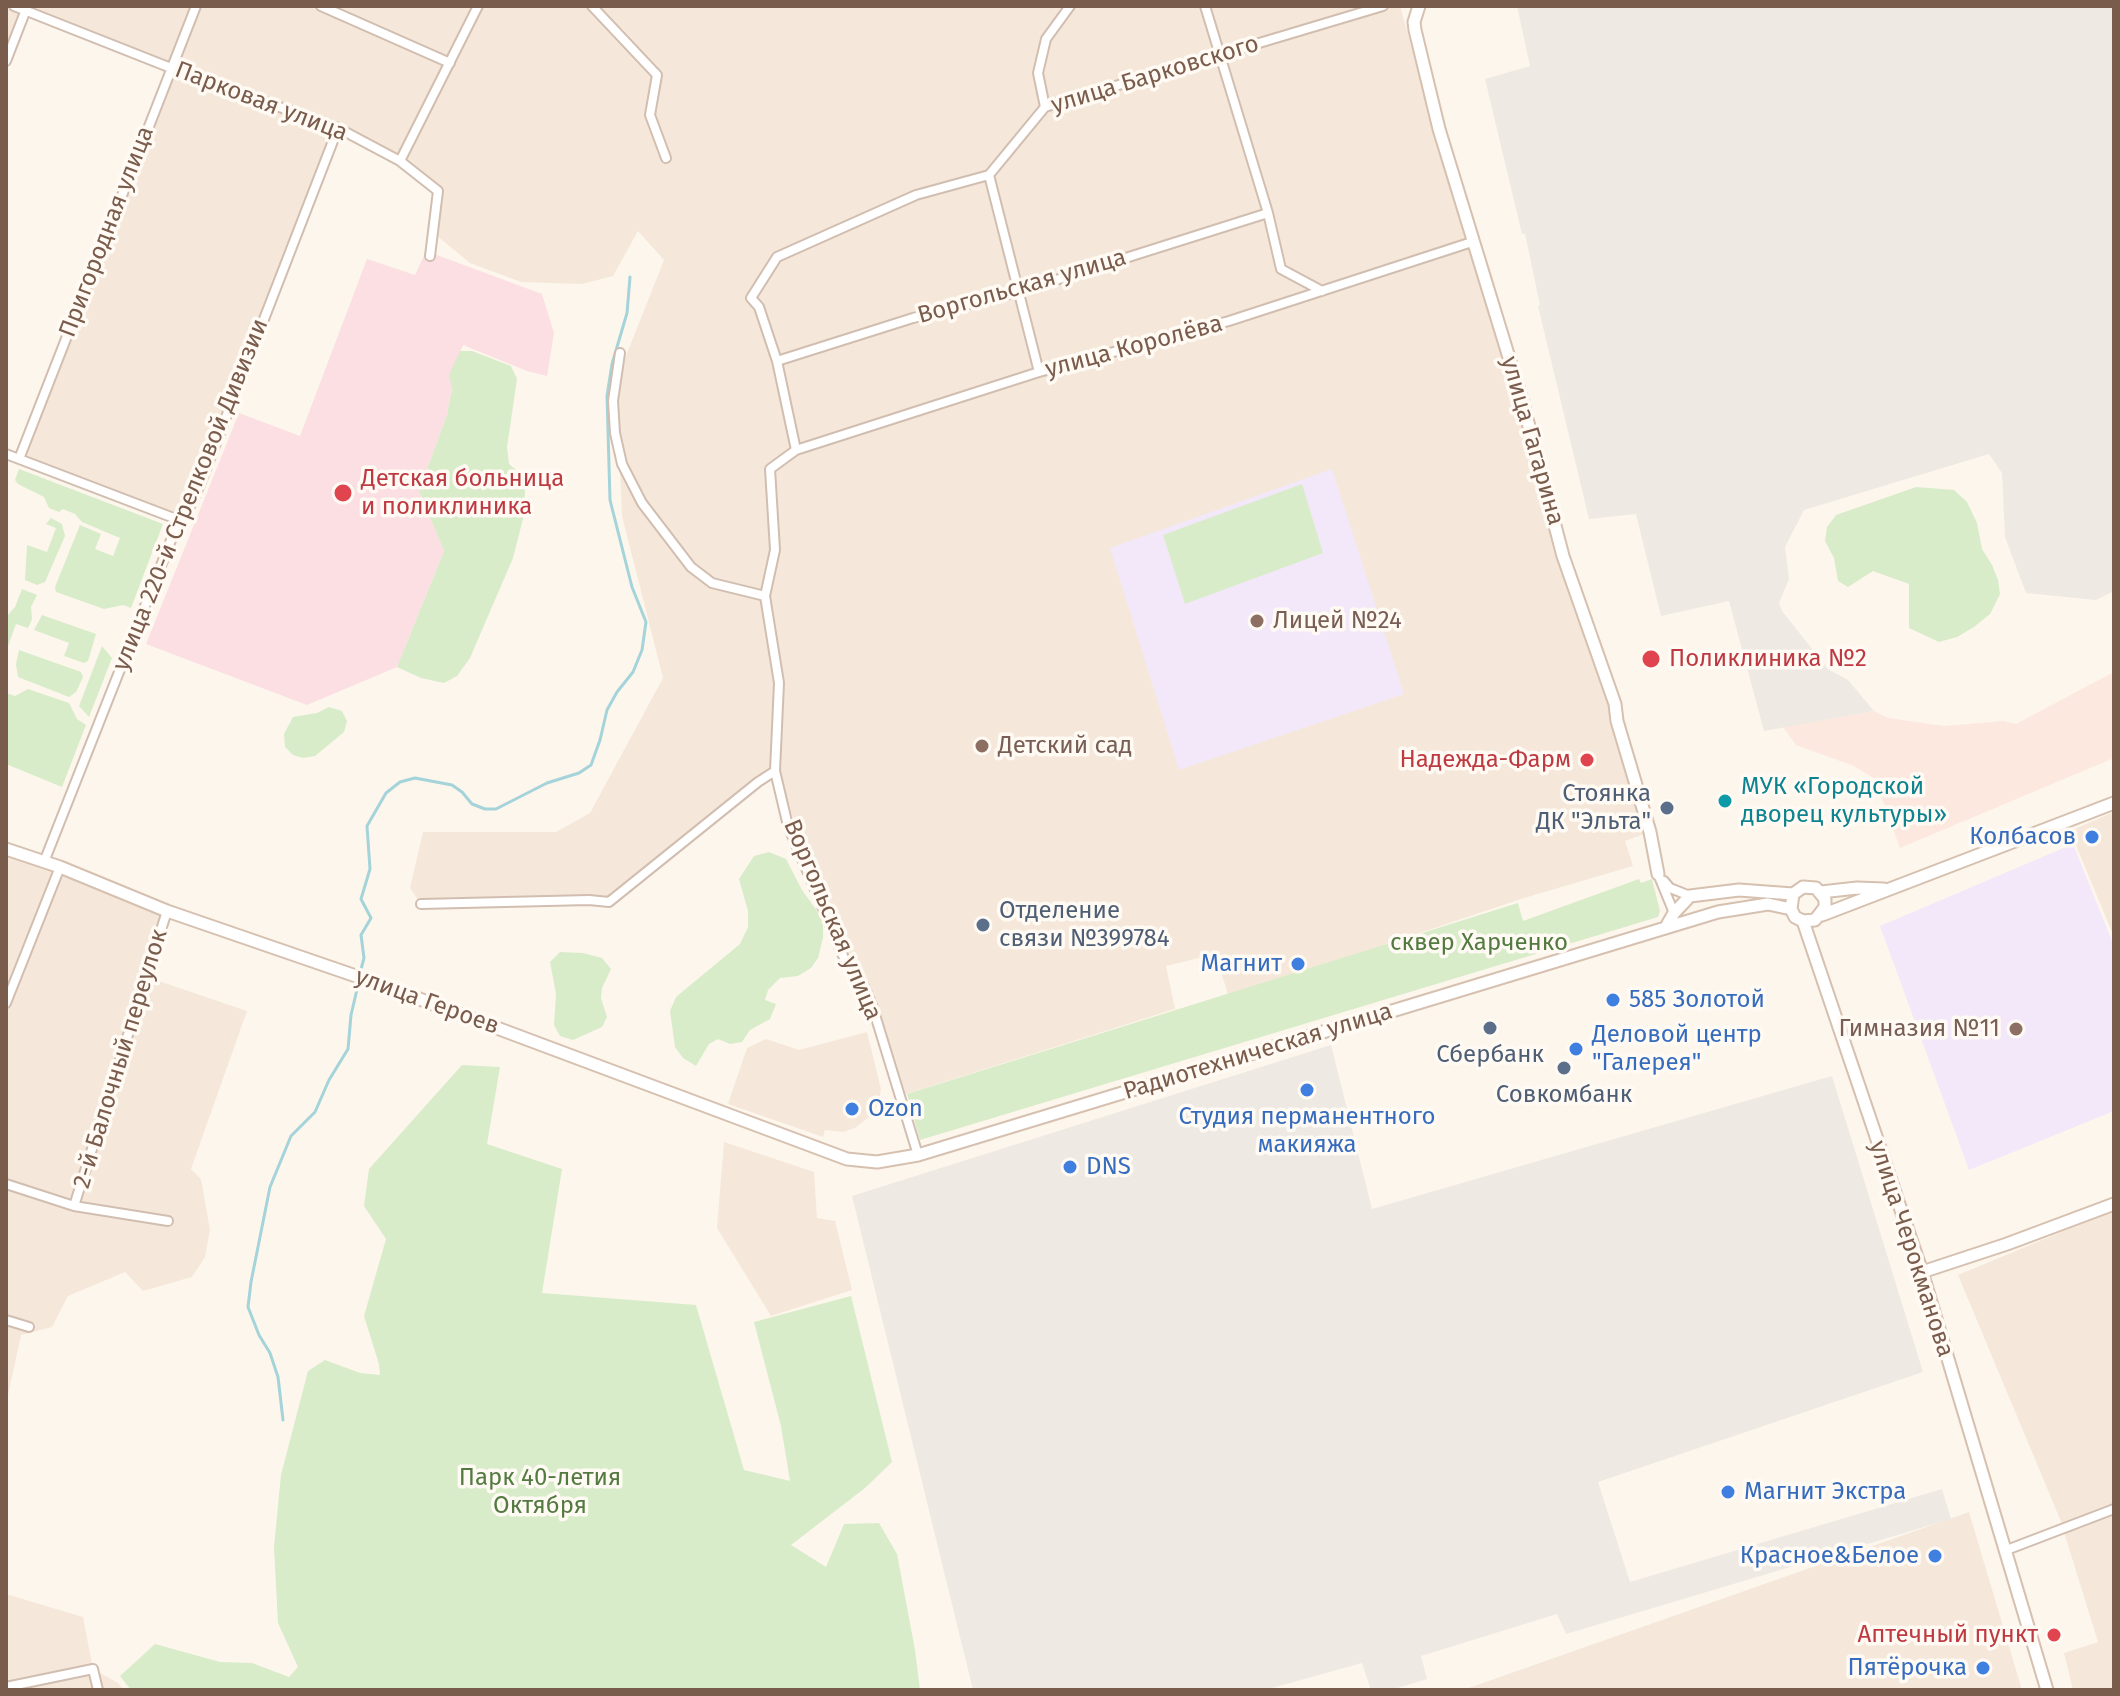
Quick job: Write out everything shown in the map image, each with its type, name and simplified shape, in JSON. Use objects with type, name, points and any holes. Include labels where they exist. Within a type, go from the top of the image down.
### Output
[{"type":"street","name":"Парковая улица","points":[[14,6],[26,8],[171,68],[338,128],[400,161],[438,191],[430,256]]},
{"type":"street","name":"Пригородная улица","points":[[19,459],[196,6]]},
{"type":"street","points":[[321,6],[450,63]]},
{"type":"street","points":[[400,161],[478,6]]},
{"type":"street","points":[[592,6],[657,75],[650,115],[666,158]]},
{"type":"street","points":[[1045,107],[1038,73],[1046,39],[1070,6]]},
{"type":"street","points":[[1205,6],[1268,213],[1281,269],[1322,291]]},
{"type":"street","name":"улица Барковского","points":[[989,175],[1045,107],[1383,6]]},
{"type":"street","name":"улица Гагарина","points":[[1419,6],[1415,30],[1439,129],[1522,400],[1563,556],[1615,704],[1617,721],[1650,832],[1658,874],[1674,913]]},
{"type":"street","points":[[6,61],[26,8]]},
{"type":"street","name":"улица 220-й Стрелковой Дивизии","points":[[44,862],[179,520],[199,487],[338,128]]},
{"type":"street","points":[[796,450],[777,361],[759,307],[751,298],[777,257],[916,195],[989,175],[1021,291],[1039,372]]},
{"type":"street","name":"Воргольская улица","points":[[777,361],[913,318],[1021,291],[1268,213]]},
{"type":"street","name":"улица Королёва","points":[[796,450],[1039,372],[1229,321],[1472,242]]},
{"type":"street","points":[[620,353],[613,401],[615,433],[622,464],[642,503],[691,567],[712,583],[765,596]]},
{"type":"street","name":"Воргольская улица","points":[[796,450],[770,469],[775,550],[765,596],[779,683],[775,771],[788,826],[844,958],[863,984],[872,1005],[918,1155]]},
{"type":"street","points":[[6,454],[179,520]]},
{"type":"street","points":[[421,904],[609,902],[775,771]]},
{"type":"street","points":[[1888,889],[1821,892],[1809,886],[1793,894],[1791,909],[1795,917],[1813,919],[2114,803]]},
{"type":"street","name":"улица Героев","points":[[6,849],[60,867],[167,911],[382,985],[847,1159]]},
{"type":"street","points":[[6,1003],[60,867]]},
{"type":"street","points":[[1658,874],[1670,888],[1690,896],[1719,896],[1724,903],[1718,912]]},
{"type":"street","points":[[1666,927],[1690,896],[1739,890],[1793,894]]},
{"type":"street","points":[[1813,919],[1825,907],[1821,892]]},
{"type":"street","name":"Радиотехническая улица","points":[[847,1159],[877,1162],[918,1155],[1718,912],[1768,904],[1791,909]]},
{"type":"street","name":"2-й Балочный переулок","points":[[74,1206],[167,911]]},
{"type":"street","points":[[1674,913],[1688,920]]},
{"type":"street","name":"улица Черокманова","points":[[1813,919],[1813,949],[1922,1272],[2047,1690]]},
{"type":"street","points":[[6,1184],[74,1206],[168,1221]]},
{"type":"street","points":[[1922,1272],[2114,1204]]},
{"type":"street","points":[[6,1320],[29,1327]]},
{"type":"street","points":[[2004,1551],[2114,1509]]},
{"type":"street","points":[[6,1687],[93,1669],[98,1690]]},
{"type":"shaded area","points":[[6,6],[1400,6],[1465,238],[1351,281],[1472,242],[1650,832],[1625,841],[1633,866],[1524,898],[1229,997],[1215,954],[1166,966],[1175,1009],[903,1095],[873,992],[841,946],[775,771],[609,902],[421,904],[410,888],[423,832],[556,832],[590,813],[663,678],[622,516],[617,410],[618,376],[664,260],[638,231],[613,276],[582,284],[521,282],[470,263],[431,231],[438,191],[400,161],[338,128],[199,487],[179,520],[19,459],[171,68],[25,10],[6,61]]},
{"type":"shaded area","points":[[1517,6],[2114,6],[2114,591],[2096,600],[2026,593],[2005,537],[2002,473],[1989,454],[1804,510],[1785,547],[1789,579],[1779,603],[1828,669],[1848,680],[1874,711],[1764,731],[1729,601],[1661,616],[1636,514],[1589,519],[1538,306],[1525,234],[1522,234],[1485,79],[1530,66]]},
{"type":"shaded area","points":[[426,251],[542,294],[554,333],[547,376],[463,345],[450,375],[452,387],[447,415],[419,491],[444,551],[397,667],[307,705],[146,644],[239,413],[300,436],[367,259],[415,275]]},
{"type":"shaded area","name":"Лицей №24","points":[[1332,469],[1404,694],[1179,770],[1110,548]]},
{"type":"shaded area","points":[[2114,672],[2114,758],[1900,848],[1875,779],[1854,766],[1796,745],[1783,727],[1874,711],[1888,718],[1944,726],[2004,721],[2016,724]]},
{"type":"shaded area","points":[[2114,812],[2114,937],[2070,831]]},
{"type":"shaded area","name":"Гимназия №11","points":[[2073,844],[2114,946],[2114,1111],[1969,1170],[1880,926]]},
{"type":"shaded area","points":[[6,849],[167,911],[147,977],[247,1011],[191,1169],[201,1179],[210,1230],[205,1257],[192,1277],[143,1291],[125,1272],[68,1296],[52,1327],[21,1335],[6,1405]]},
{"type":"shaded area","points":[[867,1032],[881,1089],[879,1103],[870,1116],[855,1128],[843,1132],[825,1130],[823,1137],[728,1104],[747,1048],[766,1039],[799,1050]]},
{"type":"shaded area","points":[[1331,1045],[1372,1209],[1832,1076],[1923,1372],[1598,1482],[1630,1582],[1942,1489],[1951,1519],[1566,1634],[1557,1614],[1421,1656],[1427,1679],[1391,1690],[1371,1690],[1362,1663],[1265,1690],[973,1690],[852,1196]]},
{"type":"shaded area","points":[[724,1142],[814,1172],[817,1218],[835,1221],[852,1290],[771,1316],[717,1228]]},
{"type":"shaded area","points":[[2114,1210],[2114,1690],[2073,1690],[2064,1653],[2098,1642],[2060,1519],[1958,1275]]},
{"type":"shaded area","points":[[1969,1512],[2022,1690],[1463,1690]]},
{"type":"shaded area","points":[[6,1594],[83,1617],[93,1669],[118,1683],[124,1690],[6,1690]]},
{"type":"green space","points":[[460,351],[472,351],[511,366],[517,379],[507,447],[509,464],[522,475],[524,515],[513,558],[470,658],[457,676],[444,683],[421,678],[397,667],[444,551],[419,491],[447,415],[452,388],[449,375]]},
{"type":"green space","points":[[19,469],[163,524],[131,608],[123,605],[104,609],[56,592],[55,587],[80,525],[101,534],[95,549],[113,556],[120,538],[82,522],[75,514],[49,508],[44,497],[18,484],[15,480]]},
{"type":"green space","points":[[1302,484],[1323,553],[1185,604],[1163,535]]},
{"type":"green space","points":[[1916,487],[1954,490],[1967,502],[1977,523],[1982,549],[1998,580],[2000,594],[1990,614],[1957,637],[1939,642],[1909,628],[1909,584],[1873,571],[1848,587],[1838,581],[1834,558],[1825,541],[1827,527],[1836,515]]},
{"type":"green space","points":[[51,518],[62,524],[65,536],[45,582],[37,585],[25,580],[27,545],[47,552],[56,528],[46,524]]},
{"type":"green space","points":[[22,589],[37,595],[31,607],[32,619],[28,628],[16,624],[8,646],[6,617],[15,607]]},
{"type":"green space","points":[[42,615],[96,634],[88,661],[84,663],[64,656],[69,643],[34,630]]},
{"type":"green space","points":[[102,646],[112,658],[89,717],[79,706]]},
{"type":"green space","points":[[19,650],[81,672],[83,677],[76,692],[69,697],[18,677],[16,664]]},
{"type":"green space","points":[[28,689],[69,703],[77,719],[86,725],[62,787],[6,764],[6,693],[15,696]]},
{"type":"green space","points":[[329,707],[342,711],[347,721],[344,732],[315,756],[303,758],[293,755],[285,747],[284,734],[293,717],[317,713]]},
{"type":"green space","points":[[769,852],[786,859],[802,890],[823,919],[823,938],[818,958],[811,968],[798,976],[780,978],[768,990],[765,1000],[776,1004],[770,1019],[750,1030],[742,1042],[730,1044],[718,1039],[709,1044],[696,1066],[683,1058],[675,1047],[670,1011],[676,997],[740,944],[748,927],[748,911],[739,879],[754,856]]},
{"type":"green space","name":"сквер Харченко","points":[[1639,879],[1641,883],[1652,879],[1660,911],[1658,917],[920,1140],[907,1094],[1518,903],[1523,921]]},
{"type":"green space","points":[[560,952],[602,958],[611,969],[602,988],[601,998],[607,1017],[602,1027],[573,1040],[560,1036],[554,1025],[556,994],[550,962]]},
{"type":"green space","name":"Парк 40-летия Октября","points":[[462,1065],[500,1067],[487,1144],[562,1169],[542,1293],[696,1305],[744,1470],[790,1481],[781,1426],[754,1322],[851,1296],[892,1462],[865,1488],[791,1545],[826,1567],[844,1524],[879,1523],[897,1554],[920,1690],[131,1690],[120,1676],[155,1644],[220,1662],[252,1663],[289,1677],[298,1667],[278,1623],[274,1547],[281,1475],[308,1371],[325,1360],[360,1373],[380,1375],[364,1316],[386,1239],[364,1206],[369,1169]]},
{"type":"waterway","points":[[360,973],[364,958],[361,935],[371,918],[361,899],[370,869],[367,826],[386,793],[400,782],[415,778],[452,785],[472,804],[496,809],[547,783],[579,773],[591,765],[607,710],[633,672],[642,650],[646,622],[632,587],[610,500],[607,396],[612,364],[627,313],[630,277]]},
{"type":"waterway","points":[[283,1420],[278,1377],[248,1307],[251,1282],[270,1187],[291,1136],[315,1112],[329,1080],[348,1049],[351,1015],[359,981]]},
{"type":"place","name":"Детская больница и поликлиника","points":[[343,493]]},
{"type":"place","name":"Лицей №24","points":[[1257,621]]},
{"type":"place","name":"Поликлиника №2","points":[[1651,659]]},
{"type":"place","name":"Детский сад","points":[[982,746]]},
{"type":"place","name":"Надежда-Фарм","points":[[1587,760]]},
{"type":"place","name":"МУК «Городской дворец культуры»","points":[[1725,801]]},
{"type":"place","name":"Стоянка ДК \"Эльта\"","points":[[1667,808]]},
{"type":"place","name":"Колбасов","points":[[2092,837]]},
{"type":"place","name":"Отделение связи №399784","points":[[983,925]]},
{"type":"place","name":"Магнит","points":[[1298,964]]},
{"type":"place","name":"585 Золотой","points":[[1613,1000]]},
{"type":"place","name":"Сбербанк","points":[[1490,1028]]},
{"type":"place","name":"Гимназия №11","points":[[2016,1029]]},
{"type":"place","name":"Деловой центр \"Галерея\"","points":[[1576,1049]]},
{"type":"place","name":"Совкомбанк","points":[[1564,1068]]},
{"type":"place","name":"Студия перманентного макияжа","points":[[1307,1090]]},
{"type":"place","name":"Ozon","points":[[852,1109]]},
{"type":"place","name":"DNS","points":[[1070,1167]]},
{"type":"place","name":"Магнит Экстра","points":[[1728,1492]]},
{"type":"place","name":"Красное&Белое","points":[[1935,1556]]},
{"type":"place","name":"Аптечный пункт","points":[[2054,1635]]},
{"type":"place","name":"Пятёрочка","points":[[1983,1668]]}]
